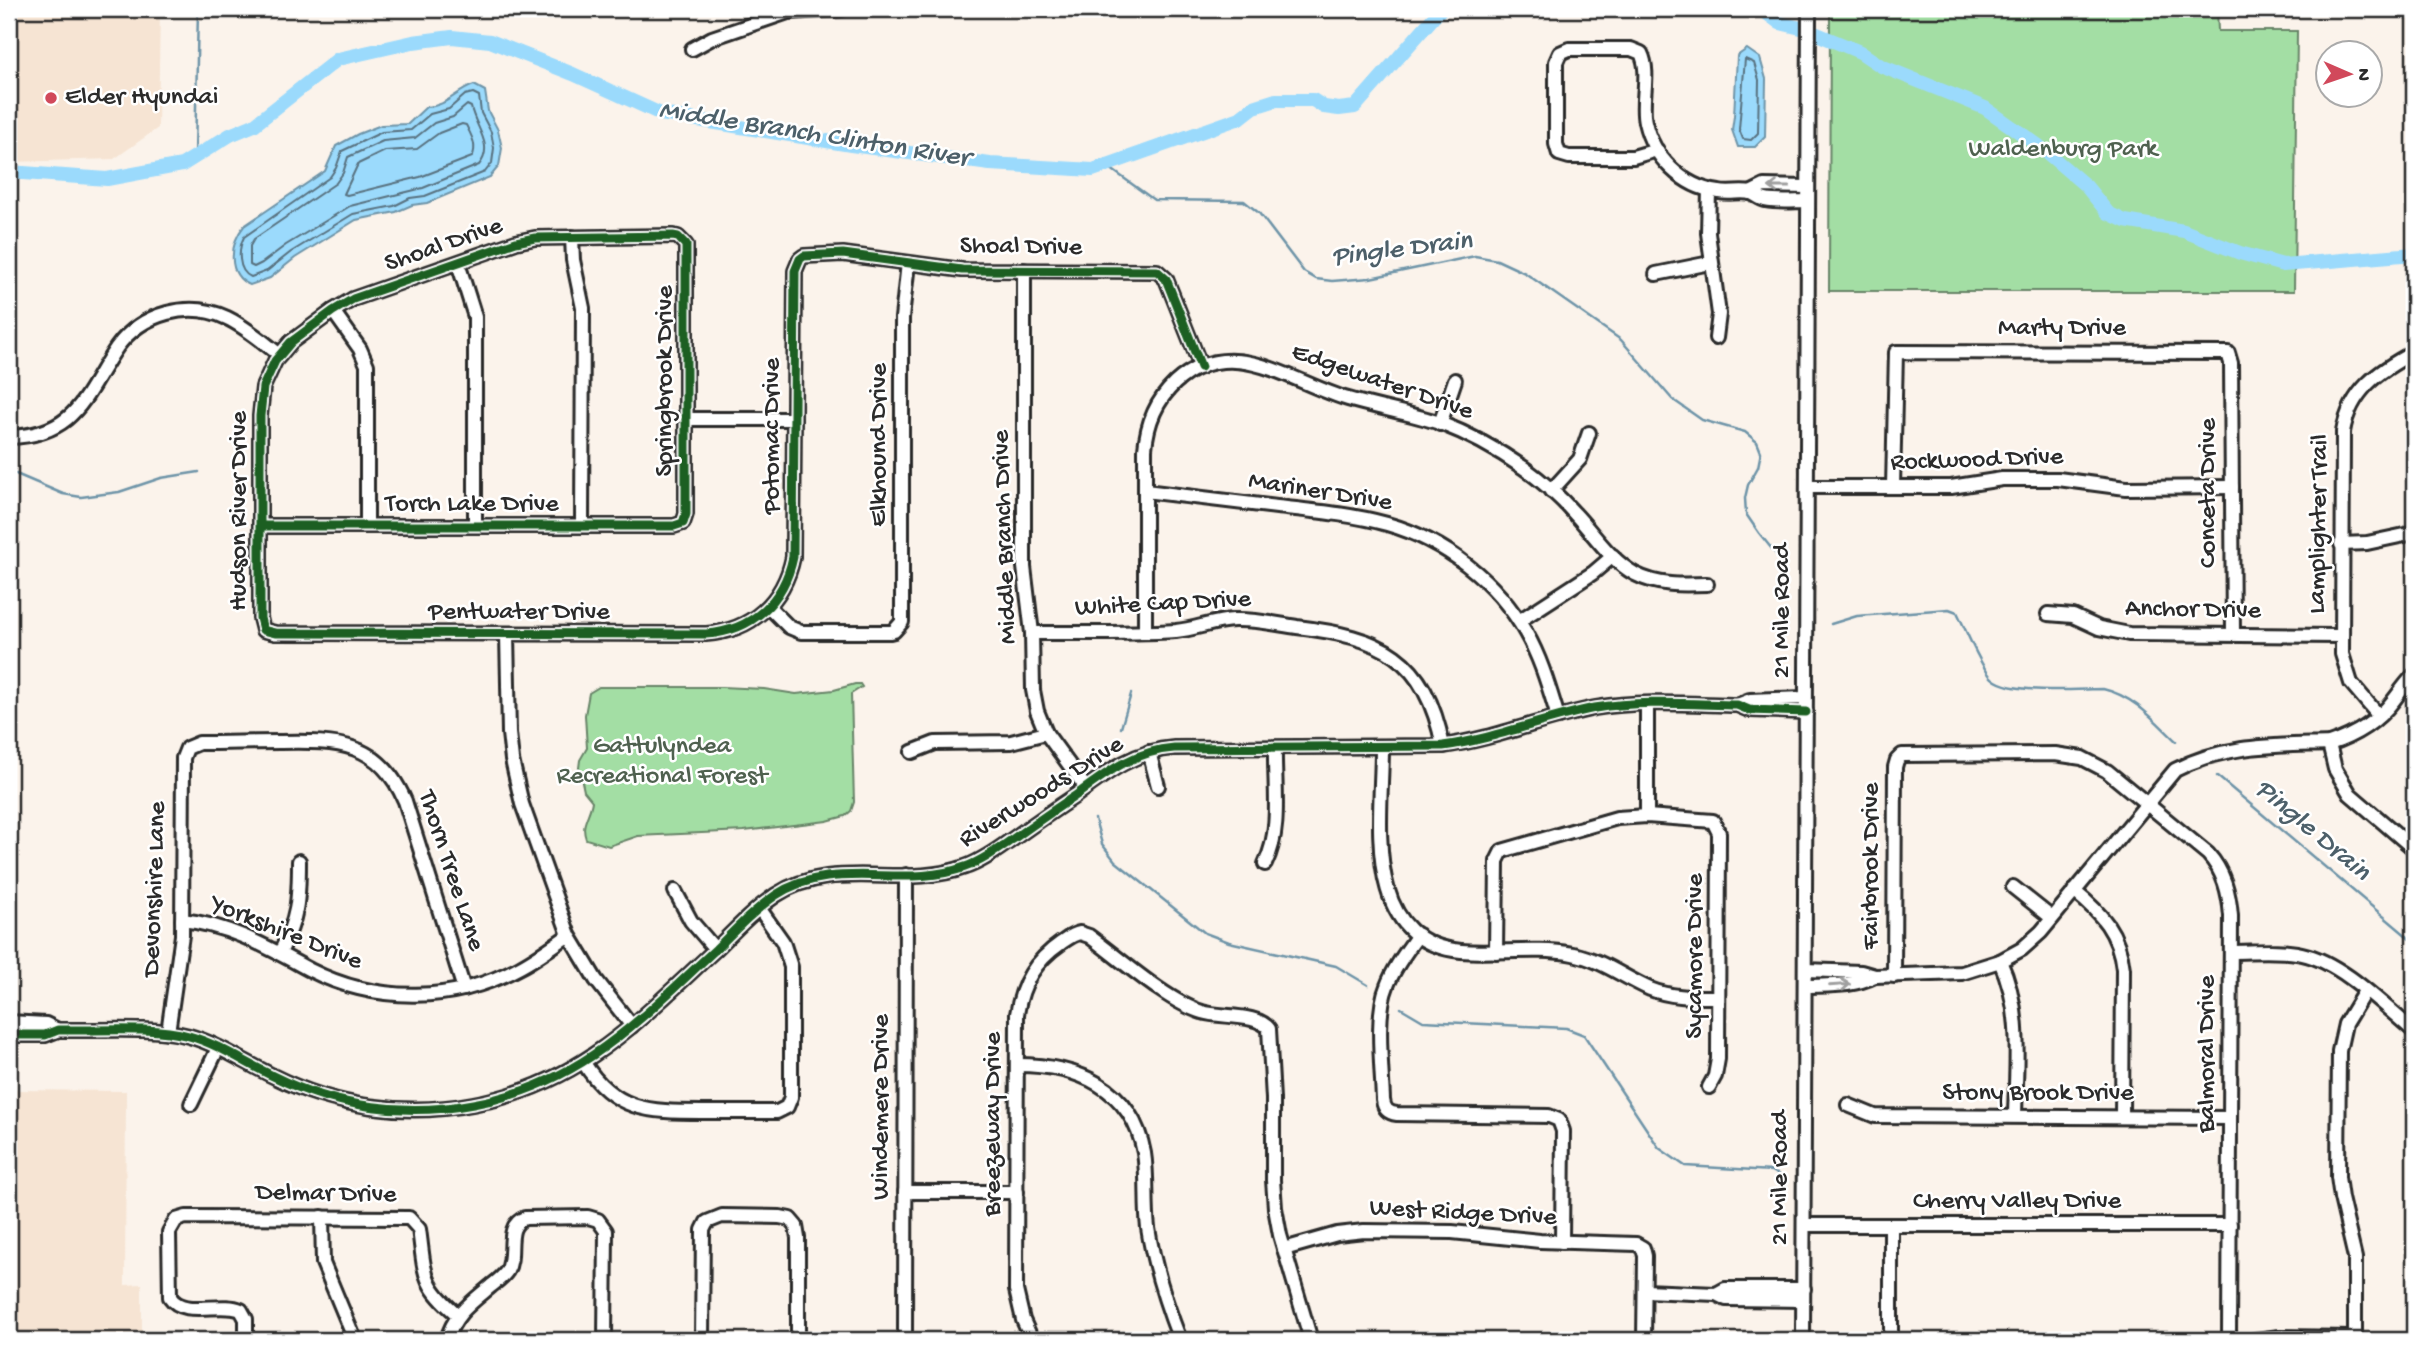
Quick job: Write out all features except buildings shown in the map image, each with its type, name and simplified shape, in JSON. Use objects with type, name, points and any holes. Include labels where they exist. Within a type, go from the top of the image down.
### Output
[{"type":"street","points":[[692,49],[712,38],[795,10],[842,9]]},
{"type":"street","name":"21 Mile Road","points":[[1803,1340],[1809,12]]},
{"type":"street","points":[[1657,150],[1633,157],[1569,157],[1559,154],[1556,144],[1556,62],[1560,53],[1569,50],[1631,49],[1641,53],[1644,63],[1646,123],[1657,150],[1667,164],[1683,178],[1709,190],[1750,193],[1764,200],[1808,201]]},
{"type":"street","points":[[1750,193],[1764,187],[1808,187]]},
{"type":"street","points":[[1709,190],[1707,222],[1710,263],[1719,314],[1716,338]]},
{"type":"street","name":"Shoal Drive","points":[[280,355],[292,342],[353,299],[525,240],[673,236],[683,240]]},
{"type":"street","points":[[572,237],[573,260],[583,308],[583,526]]},
{"type":"street","name":"Springbrook Drive","points":[[683,240],[687,251],[687,513],[683,523]]},
{"type":"street","name":"Shoal Drive","points":[[800,259],[810,254],[843,254],[962,270],[1161,272],[1201,367]]},
{"type":"street","name":"Potomac Drive","points":[[769,607],[785,584],[793,557],[795,278],[796,265],[800,259]]},
{"type":"street","points":[[458,263],[475,317],[475,525]]},
{"type":"street","name":"Elkhound Drive","points":[[769,607],[789,627],[801,632],[890,632],[899,627],[903,617],[902,318],[908,263]]},
{"type":"street","points":[[1656,274],[1710,263]]},
{"type":"street","name":"Middle Branch Drive","points":[[1024,270],[1024,567],[1032,633],[1034,701],[1046,733],[1086,788]]},
{"type":"street","points":[[9,438],[43,432],[72,415],[85,400],[125,338],[140,325],[166,313],[189,310],[218,314],[246,329],[280,355]]},
{"type":"street","points":[[333,311],[360,349],[367,365],[368,525]]},
{"type":"street","name":"Marty Drive","points":[[1893,487],[1896,352],[2228,353]]},
{"type":"street","name":"Lamplighter Trail","points":[[2379,716],[2351,683],[2344,664],[2341,636],[2342,439],[2348,410],[2357,395],[2371,379],[2414,352]]},
{"type":"street","name":"Conceta Drive","points":[[2228,353],[2231,363],[2233,634]]},
{"type":"street","name":"Hudson River Drive","points":[[263,630],[260,618],[260,405],[266,377],[280,355]]},
{"type":"street","name":"Edgewater Drive","points":[[1201,367],[1224,361],[1252,362],[1342,397],[1440,424],[1496,450],[1525,470],[1576,514],[1613,556],[1634,573],[1676,585],[1707,584]]},
{"type":"street","points":[[1145,631],[1146,439],[1153,412],[1164,395],[1177,381],[1201,367]]},
{"type":"street","points":[[1440,424],[1455,380]]},
{"type":"street","points":[[687,419],[794,419]]},
{"type":"street","points":[[1551,491],[1580,459],[1589,433]]},
{"type":"street","name":"Rockwood Drive","points":[[1807,487],[1951,487],[2002,480],[2058,479],[2126,488],[2232,487]]},
{"type":"street","name":"Mariner Drive","points":[[1145,491],[1340,515],[1401,529],[1440,547],[1494,590],[1519,621],[1539,660],[1558,717]]},
{"type":"street","name":"Torch Lake Drive","points":[[260,526],[674,526],[683,523]]},
{"type":"street","points":[[2341,544],[2367,543],[2414,533]]},
{"type":"street","points":[[1519,621],[1593,573],[1613,556]]},
{"type":"street","name":"Pentwater Drive","points":[[263,630],[275,634],[716,633],[748,622],[769,607]]},
{"type":"street","name":"Anchor Drive","points":[[2048,614],[2073,616],[2117,633],[2341,636]]},
{"type":"street","name":"White Cap Drive","points":[[1032,633],[1185,630],[1244,620],[1334,631],[1366,640],[1394,656],[1418,681],[1434,711],[1443,746]]},
{"type":"street","points":[[508,634],[509,733],[513,767],[522,804],[569,935],[602,989],[632,1026]]},
{"type":"street","points":[[1805,970],[1861,972],[1875,976],[1962,973],[1983,969],[2000,961],[2032,940],[2175,770],[2198,758],[2251,747],[2329,744],[2352,735],[2379,716],[2414,675]]},
{"type":"street","name":"Riverwoods Drive","points":[[1737,705],[1750,700],[1805,698]]},
{"type":"street","points":[[1496,952],[1497,861],[1500,854],[1591,824],[1617,818],[1647,816],[1647,704]]},
{"type":"street","name":"Riverwoods Drive","points":[[9,1022],[45,1035],[58,1030],[167,1032],[189,1036],[310,1092],[359,1105],[404,1110],[456,1107],[495,1100],[534,1088],[584,1063],[632,1026],[759,908],[787,888],[809,879],[832,875],[950,872],[979,861],[1122,763],[1149,752],[1174,748],[1443,746],[1480,740],[1558,717],[1600,708],[1647,704],[1737,705],[1757,711],[1805,712]]},
{"type":"street","points":[[912,752],[935,743],[1011,742],[1046,733]]},
{"type":"street","name":"Thorn Tree Lane","points":[[187,748],[199,743],[334,742],[358,749],[381,764],[397,784],[405,801],[464,989]]},
{"type":"street","points":[[2329,744],[2336,769],[2350,794],[2414,849]]},
{"type":"street","name":"Devonshire Lane","points":[[167,1032],[180,960],[183,758],[187,748]]},
{"type":"street","points":[[1265,863],[1274,836],[1275,748]]},
{"type":"street","points":[[1382,748],[1381,857],[1385,885],[1396,911],[1418,934],[1449,949],[1559,952],[1580,956],[1609,966],[1659,992],[1680,996],[1718,997]]},
{"type":"street","points":[[1149,752],[1158,786]]},
{"type":"street","name":"Balmoral Drive","points":[[1899,757],[1908,754],[2074,756],[2099,766],[2201,847],[2218,868],[2229,895],[2231,952],[2229,1340]]},
{"type":"street","name":"Fairbrook Drive","points":[[1894,976],[1895,768],[1899,757]]},
{"type":"street","name":"Sycamore Drive","points":[[1647,816],[1704,819],[1716,823],[1719,833],[1718,1059],[1709,1087]]},
{"type":"street","points":[[280,953],[298,909],[299,861]]},
{"type":"street","name":"Windemere Drive","points":[[902,1340],[905,874]]},
{"type":"street","points":[[2013,887],[2052,918]]},
{"type":"street","points":[[675,891],[691,921],[715,949]]},
{"type":"street","points":[[2074,891],[2108,923],[2120,949],[2123,981],[2122,1117]]},
{"type":"street","points":[[584,1063],[608,1092],[642,1109],[664,1112],[777,1112],[787,1107],[791,1097],[791,967],[783,942],[759,908]]},
{"type":"street","name":"Yorkshire Drive","points":[[182,920],[226,929],[324,976],[369,991],[418,995],[464,989],[519,968],[569,935]]},
{"type":"street","name":"Breezeway Drive","points":[[1032,1340],[1023,1320],[1017,1290],[1017,1014],[1024,986],[1032,969],[1044,956],[1073,935],[1080,933],[1089,936],[1191,1009],[1206,1014],[1260,1021],[1266,1025],[1273,1088],[1274,1194],[1284,1249]]},
{"type":"street","points":[[1418,934],[1392,974],[1384,993],[1381,1015],[1382,1100],[1387,1111],[1397,1114],[1549,1116],[1559,1120],[1563,1131],[1562,1242]]},
{"type":"street","points":[[2231,952],[2289,952],[2306,955],[2338,969],[2414,1031]]},
{"type":"street","points":[[2000,961],[2015,1005],[2015,1116]]},
{"type":"street","points":[[1805,986],[1863,982],[1875,976]]},
{"type":"street","points":[[2255,1340],[2280,1337],[2355,1339],[2355,1258],[2338,1177],[2339,1051],[2345,1024],[2365,991]]},
{"type":"street","name":"Riverwoods Drive","points":[[9,1035],[23,1028]]},
{"type":"street","points":[[191,1104],[218,1048]]},
{"type":"street","points":[[1017,1065],[1051,1066],[1083,1076],[1111,1094],[1132,1121],[1144,1154],[1148,1224],[1155,1264],[1180,1340]]},
{"type":"street","name":"Stony Brook Drive","points":[[1848,1105],[1875,1116],[2230,1118]]},
{"type":"street","points":[[905,1192],[1017,1192]]},
{"type":"street","points":[[702,1340],[702,1235],[707,1222],[716,1217],[733,1216],[780,1217],[793,1222],[799,1238],[798,1340]]},
{"type":"street","name":"Delmar Drive","points":[[247,1340],[246,1319],[241,1310],[230,1307],[186,1307],[172,1302],[168,1292],[169,1232],[173,1222],[186,1217],[404,1217],[414,1221],[419,1229],[421,1258],[430,1285],[441,1300],[458,1315]]},
{"type":"street","points":[[322,1217],[322,1255],[326,1272],[351,1324],[355,1340]]},
{"type":"street","points":[[447,1340],[458,1315],[507,1271],[512,1256],[512,1233],[516,1223],[525,1218],[588,1217],[602,1223],[606,1237],[605,1340]]},
{"type":"street","name":"Cherry Valley Drive","points":[[1804,1225],[2230,1225]]},
{"type":"street","points":[[1891,1225],[1891,1340]]},
{"type":"street","name":"West Ridge Drive","points":[[1284,1249],[1337,1234],[1364,1231],[1452,1232],[1562,1242],[1632,1243],[1641,1246],[1645,1256],[1645,1292]]},
{"type":"street","points":[[1284,1249],[1311,1340]]},
{"type":"street","points":[[1644,1340],[1645,1292],[1716,1294],[1725,1289],[1803,1295]]},
{"type":"shaded area","points":[[9,9],[160,9],[158,128],[114,159],[9,162]]},
{"type":"shaded area","points":[[9,1090],[126,1091],[125,1285],[142,1284],[142,1340],[9,1340]]},
{"type":"green space","name":"Waldenburg Park","points":[[1830,9],[2217,9],[2218,31],[2297,31],[2294,291],[1829,291]]},
{"type":"green space","name":"Gattulyndea Recreational Forest","points":[[855,684],[862,687],[851,694],[854,802],[851,811],[845,816],[827,821],[744,831],[638,836],[609,846],[586,839],[585,824],[592,801],[584,791],[579,768],[587,748],[585,715],[589,693],[599,687],[722,687],[796,694],[834,690]]},
{"type":"water","points":[[1747,49],[1760,58],[1766,79],[1765,137],[1755,147],[1738,147],[1732,130],[1737,56]]},
{"type":"water","points":[[474,85],[485,91],[488,111],[498,130],[502,148],[499,166],[490,177],[427,203],[356,220],[295,258],[270,278],[250,285],[237,274],[233,250],[244,226],[325,171],[336,146],[381,125],[408,124],[426,107],[445,102]]},
{"type":"waterway","points":[[195,156],[198,9]]},
{"type":"waterway","name":"Middle Branch Clinton River","points":[[9,172],[107,179],[182,165],[230,135],[254,125],[338,59],[413,42],[452,37],[490,41],[573,74],[661,114],[851,145],[990,164],[1093,170],[1240,118],[1254,107],[1276,100],[1313,100],[1324,107],[1339,109],[1355,107],[1441,9]]},
{"type":"waterway","name":"Middle Branch Clinton River","points":[[1761,9],[1780,23],[1805,29],[1860,52],[1881,66],[1985,108],[2039,146],[2086,186],[2108,213],[2125,221],[2184,231],[2240,253],[2283,265],[2414,254]]},
{"type":"waterway","name":"Pingle Drain","points":[[1107,166],[1154,200],[1244,201],[1259,213],[1304,272],[1316,279],[1332,281],[1370,278],[1475,256],[1497,260],[1525,273],[1621,340],[1672,399],[1702,420],[1745,432],[1757,442],[1761,452],[1758,467],[1748,485],[1746,514],[1784,564]]},
{"type":"waterway","points":[[9,471],[63,494],[81,497],[119,492],[161,478],[199,472]]},
{"type":"waterway","name":"Pingle Drain","points":[[1831,624],[1857,616],[1949,609],[1957,612],[1981,662],[1990,676],[1998,682],[2026,689],[2103,689],[2114,692],[2143,710],[2176,741]]},
{"type":"waterway","points":[[1121,728],[1131,694]]},
{"type":"waterway","name":"Pingle Drain","points":[[2217,776],[2414,942]]},
{"type":"waterway","points":[[1095,819],[1102,844],[1115,861],[1205,933],[1229,942],[1336,966],[1368,985]]},
{"type":"waterway","points":[[1401,1008],[1423,1021],[1566,1028],[1584,1035],[1659,1148],[1685,1166],[1772,1171],[1779,1175]]},
{"type":"cycle path","points":[[260,526],[674,526],[683,523],[686,514],[686,245],[673,236],[535,238],[516,242],[353,299],[291,342],[275,361],[263,387],[260,416],[260,618],[263,630],[275,633],[706,634],[723,632],[751,620],[774,600],[789,573],[793,557],[795,271],[804,256],[843,254],[962,270],[1157,271],[1166,279],[1201,367]]},
{"type":"cycle path","points":[[9,1035],[45,1035],[58,1030],[141,1030],[174,1033],[211,1044],[297,1087],[346,1102],[396,1109],[447,1108],[473,1104],[511,1095],[546,1082],[607,1046],[776,895],[798,884],[821,878],[917,876],[965,867],[996,851],[1109,771],[1146,754],[1174,748],[1443,746],[1482,739],[1576,712],[1630,704],[1737,705],[1749,710],[1806,712]]},
{"type":"place","name":"Elder Hyundai","points":[[51,98]]}]
